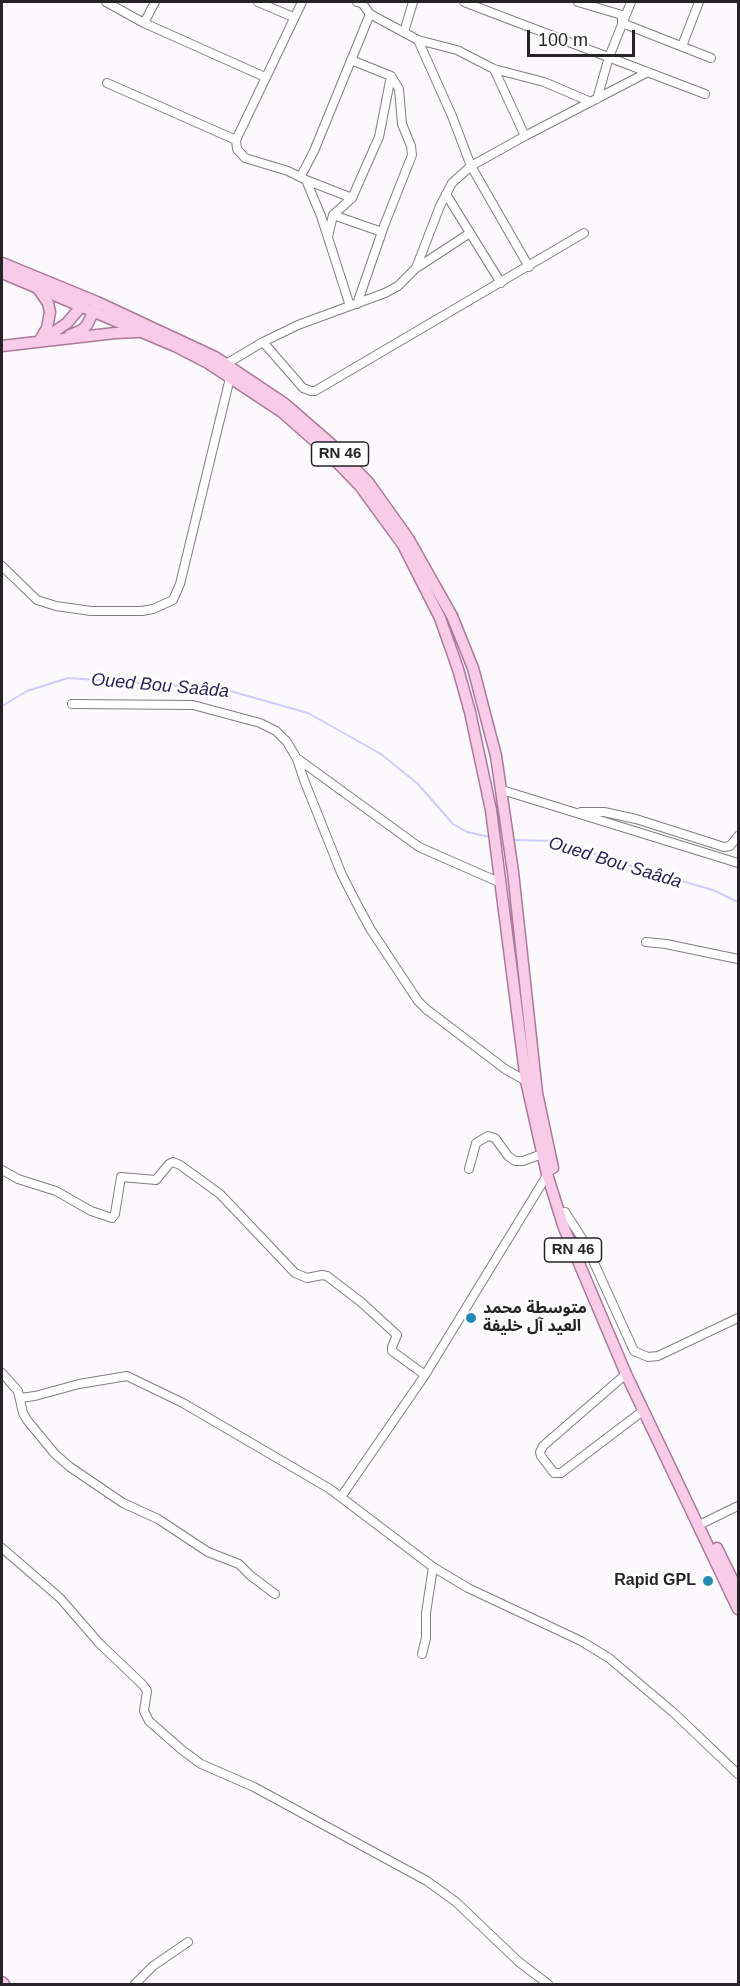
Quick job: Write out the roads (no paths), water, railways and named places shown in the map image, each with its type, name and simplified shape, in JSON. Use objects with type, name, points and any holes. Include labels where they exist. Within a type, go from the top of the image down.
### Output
[{"type":"main road","name":"RN 46","points":[[2,263],[215,357],[285,404],[331,444],[368,482],[408,538],[452,616],[473,668],[496,756],[513,872],[537,1094],[550,1171],[564,1228],[626,1374],[738,1591]]},
{"type":"main road","name":"RN 46","points":[[2,273],[38,289],[91,304],[144,333],[177,347],[282,412],[327,452],[360,486],[403,544],[440,618],[470,712],[491,810],[526,1081],[542,1154],[585,1265],[738,1609]]},
{"type":"main road","points":[[38,289],[48,303],[50,312],[47,328],[38,343]]},
{"type":"main road","points":[[38,343],[91,304]]},
{"type":"main road","points":[[2,346],[115,333],[144,333]]},
{"type":"street","points":[[106,2],[144,23],[265,77]]},
{"type":"street","points":[[144,23],[155,2]]},
{"type":"street","points":[[258,2],[293,17]]},
{"type":"street","points":[[302,2],[236,140],[237,149],[245,158],[352,198]]},
{"type":"street","points":[[357,2],[362,3],[370,14],[418,40],[457,50],[494,69],[544,82],[594,100]]},
{"type":"street","points":[[404,32],[413,2]]},
{"type":"street","points":[[464,2],[705,94]]},
{"type":"street","points":[[578,2],[622,15],[622,23]]},
{"type":"street","points":[[594,100],[631,2]]},
{"type":"street","points":[[681,46],[699,2]]},
{"type":"street","points":[[303,178],[370,14]]},
{"type":"street","points":[[622,23],[711,58]]},
{"type":"street","points":[[418,40],[452,116],[471,166],[529,267]]},
{"type":"street","points":[[351,60],[391,76],[399,89],[402,124],[411,146],[412,158],[353,305]]},
{"type":"street","points":[[494,69],[525,136]]},
{"type":"street","points":[[416,268],[446,194],[452,183],[471,166],[648,72]]},
{"type":"street","points":[[328,237],[333,214],[352,198],[379,137],[391,76]]},
{"type":"street","points":[[107,83],[236,140]]},
{"type":"street","points":[[303,178],[314,196],[353,305]]},
{"type":"street","points":[[446,194],[501,283]]},
{"type":"street","points":[[333,214],[382,231]]},
{"type":"street","points":[[226,364],[298,325],[398,286],[416,268],[470,233]]},
{"type":"street","points":[[263,342],[303,388],[315,391],[584,233]]},
{"type":"street","points":[[2,566],[37,600],[76,610],[142,611],[173,600],[180,584],[230,378]]},
{"type":"street","points":[[72,704],[193,705],[260,723],[276,731],[287,742],[297,759],[342,875],[371,930],[418,1001],[426,1010],[526,1081]]},
{"type":"street","points":[[297,759],[419,847],[501,883]]},
{"type":"street","points":[[502,790],[738,863]]},
{"type":"street","points":[[568,811],[604,812],[636,819],[724,847],[730,846],[738,836]]},
{"type":"street","points":[[646,942],[738,959]]},
{"type":"street","points":[[469,1169],[475,1146],[485,1136],[495,1138],[508,1156],[515,1161],[523,1161],[542,1154]]},
{"type":"street","points":[[2,1170],[18,1179],[56,1191],[91,1211],[112,1218],[115,1216],[121,1177],[156,1180],[173,1162],[180,1165],[220,1194],[296,1273],[307,1278],[327,1276],[362,1302],[397,1335],[392,1351],[425,1375]]},
{"type":"street","points":[[340,1497],[425,1375],[550,1171]]},
{"type":"street","points":[[565,1212],[585,1243],[634,1352],[648,1357],[658,1356],[738,1318]]},
{"type":"street","points":[[2,1373],[14,1385],[21,1398],[23,1413],[27,1420],[55,1454],[70,1467],[112,1497],[158,1519],[196,1545],[239,1564],[275,1594]]},
{"type":"street","points":[[626,1374],[543,1446],[541,1456],[554,1473],[561,1473],[644,1410]]},
{"type":"street","points":[[21,1398],[79,1384],[127,1376],[183,1403],[340,1497],[433,1567],[468,1588],[592,1647],[609,1658],[674,1713],[738,1774]]},
{"type":"street","points":[[702,1524],[738,1506]]},
{"type":"street","points":[[2,1548],[60,1598],[99,1643],[143,1685],[147,1691],[144,1711],[149,1721],[182,1750],[201,1764],[254,1787],[427,1881],[456,1902],[519,1962],[548,1984]]},
{"type":"street","points":[[422,1654],[426,1638],[426,1613],[433,1567]]},
{"type":"street","points":[[135,1984],[153,1966],[188,1942]]},
{"type":"waterway","name":"Oued Bou Saâda","points":[[2,706],[27,691],[68,678],[223,689],[308,713],[381,754],[418,784],[453,824],[467,832],[490,837]]},
{"type":"waterway","name":"Oued Bou Saâda","points":[[513,840],[556,841],[713,890],[738,902]]},
{"type":"place","name":"متوسطة محمد العيد آل خليفة","points":[[471,1318]]},
{"type":"place","name":"Rapid GPL","points":[[708,1581]]}]
